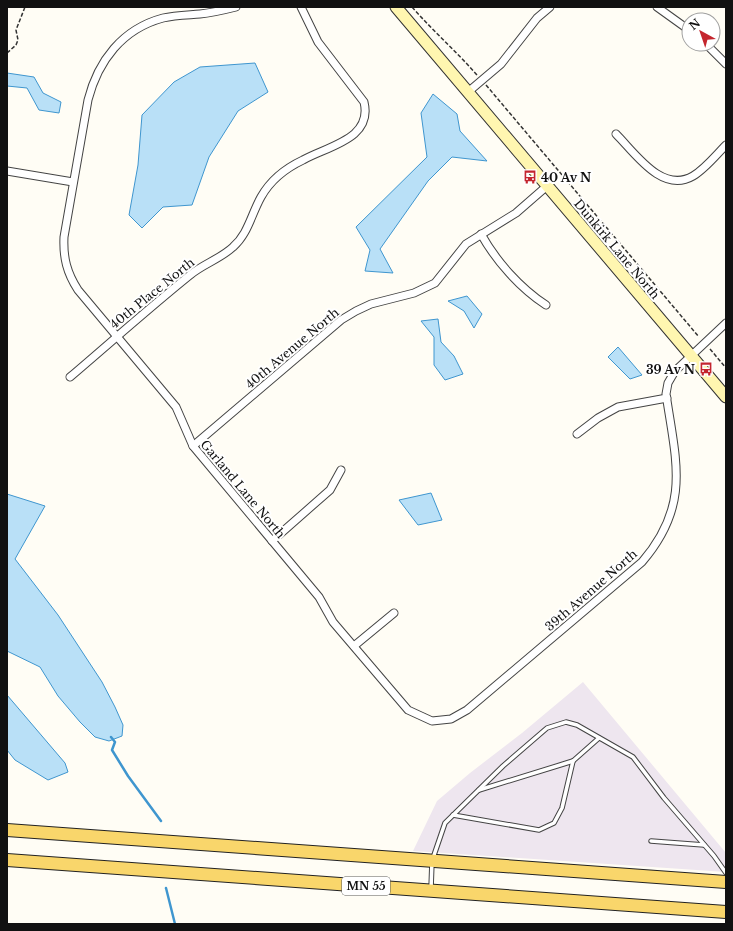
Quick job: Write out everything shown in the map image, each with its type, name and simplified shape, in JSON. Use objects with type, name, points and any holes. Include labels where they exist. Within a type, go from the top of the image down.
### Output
[{"type":"main road","points":[[7,830],[726,882]]},
{"type":"main road","name":"MN 55","points":[[7,860],[726,912]]},
{"type":"street","name":"Garland Lane North","points":[[236,7],[213,12],[164,18],[145,25],[128,35],[113,48],[101,64],[93,82],[73,182],[64,237],[63,251],[65,265],[70,279],[78,290],[176,407],[193,446],[319,597],[333,622],[408,710],[432,721]]},
{"type":"street","name":"40th Place North","points":[[70,377],[190,274],[233,248],[242,238],[261,197],[272,182],[281,174],[302,160],[351,137],[363,126],[366,110],[364,102],[318,42],[301,7]]},
{"type":"street","name":"Dunkirk Lane North","points":[[396,7],[726,397]]},
{"type":"street","points":[[468,92],[501,64],[537,18],[550,7]]},
{"type":"street","points":[[657,7],[681,24]]},
{"type":"street","points":[[714,52],[726,64]]},
{"type":"street","points":[[616,134],[651,170],[670,180],[681,180],[692,177],[726,145]]},
{"type":"street","points":[[7,171],[73,182]]},
{"type":"street","name":"40th Avenue North","points":[[193,446],[341,320],[371,304],[414,293],[435,283],[466,244],[516,213],[547,186]]},
{"type":"street","points":[[481,234],[493,252],[522,285],[533,296],[546,304]]},
{"type":"street","name":"39th Avenue North","points":[[432,721],[451,719],[467,710],[642,562],[655,547],[669,521],[677,484],[667,398],[671,377],[680,366],[726,323]]},
{"type":"street","points":[[577,434],[598,418],[618,407],[667,398]]},
{"type":"street","points":[[272,541],[330,490],[341,470]]},
{"type":"street","points":[[354,646],[394,613]]},
{"type":"lane","points":[[431,891],[432,861],[445,824],[478,791],[547,728],[566,722],[577,725],[633,757],[664,798],[726,873]]},
{"type":"lane","points":[[478,791],[573,761],[599,738]]},
{"type":"lane","points":[[453,815],[539,830],[554,823],[562,808],[573,761]]},
{"type":"lane","points":[[652,841],[704,845]]},
{"type":"path","points":[[7,53],[16,45],[18,40],[16,30],[25,7]]},
{"type":"path","points":[[412,7],[430,28],[452,46],[726,368]]},
{"type":"shaded area","points":[[583,682],[726,853],[726,872],[413,851],[437,801]]},
{"type":"water","points":[[255,63],[268,92],[238,111],[209,157],[192,205],[163,207],[142,228],[129,215],[138,165],[142,115],[174,82],[200,67]]},
{"type":"water","points":[[7,73],[34,77],[43,93],[61,102],[59,113],[39,110],[27,88],[7,86]]},
{"type":"water","points":[[433,94],[457,114],[460,131],[487,161],[452,157],[428,181],[380,249],[393,273],[365,271],[370,250],[356,227],[427,157],[421,113]]},
{"type":"water","points":[[467,296],[482,314],[474,328],[464,311],[448,301]]},
{"type":"water","points":[[438,319],[441,342],[454,356],[463,374],[445,380],[434,365],[434,337],[421,321]]},
{"type":"water","points":[[618,347],[642,375],[630,379],[608,357]]},
{"type":"water","points":[[431,493],[442,520],[418,525],[399,500]]},
{"type":"water","points":[[7,494],[45,506],[15,559],[58,615],[102,682],[123,725],[122,736],[109,741],[95,737],[58,696],[40,667],[7,651]]},
{"type":"water","points":[[7,695],[65,763],[68,772],[48,780],[15,760],[7,750]]},
{"type":"waterway","points":[[111,737],[115,742],[112,750],[128,776],[161,821]]},
{"type":"waterway","points":[[166,888],[175,924]]},
{"type":"place","name":"40 Av N","points":[[530,177]]},
{"type":"place","name":"39 Av N","points":[[706,369]]}]
